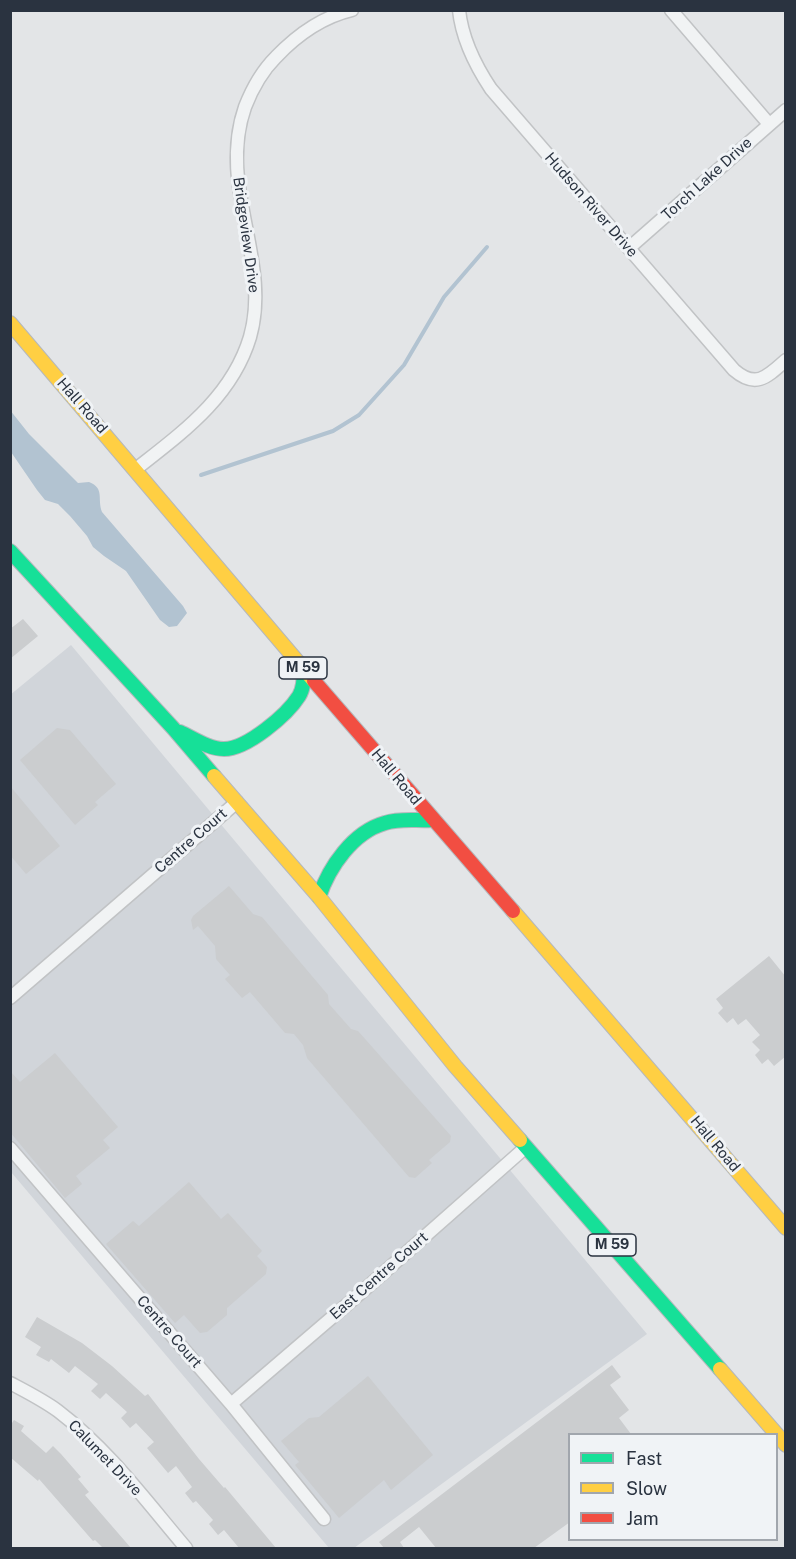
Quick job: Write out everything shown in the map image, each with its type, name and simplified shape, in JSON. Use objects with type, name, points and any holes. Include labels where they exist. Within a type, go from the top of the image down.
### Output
[{"type":"highway","name":"Hall Road","points":[[10,323],[432,820],[602,1012],[786,1228]]},
{"type":"highway","name":"M 59","points":[[15,557],[173,728],[319,897],[455,1066],[776,1433]]},
{"type":"highway","points":[[173,728],[213,747],[226,749],[238,747],[251,740],[293,705],[304,684],[304,669]]},
{"type":"highway","points":[[319,897],[329,869],[337,858],[371,830],[381,824],[395,821],[432,820]]},
{"type":"street","name":"Bridgeview Drive","points":[[136,469],[185,430],[215,402],[235,373],[250,336],[255,308],[254,282],[239,194],[236,155],[241,120],[252,90],[272,60],[302,33],[331,17],[352,10]]},
{"type":"street","name":"Hudson River Drive","points":[[459,10],[467,45],[478,69],[491,89],[734,370],[752,381],[763,378],[786,360]]},
{"type":"street","points":[[671,10],[769,124]]},
{"type":"street","name":"Torch Lake Drive","points":[[629,248],[786,110]]},
{"type":"street","points":[[10,576],[15,557]]},
{"type":"street","name":"Centre Court","points":[[10,998],[237,802]]},
{"type":"street","name":"East Centre Court","points":[[231,1404],[526,1147]]},
{"type":"street","name":"Centre Court","points":[[10,1148],[231,1404],[324,1519]]},
{"type":"street","name":"Calumet Drive","points":[[10,1383],[59,1412],[100,1449],[186,1548]]},
{"type":"shaded area","points":[[71,645],[647,1334],[354,1548],[329,1548],[11,1172],[10,695]]},
{"type":"water","points":[[10,410],[29,434],[78,483],[89,482],[97,487],[102,512],[183,606],[187,613],[177,626],[169,627],[160,620],[126,571],[93,547],[70,516],[58,504],[45,500],[37,490],[11,452]]},
{"type":"building","points":[[23,619],[38,636],[10,659],[10,629]]},
{"type":"building","points":[[57,728],[70,730],[116,784],[95,802],[98,805],[75,825],[20,760]]},
{"type":"building","points":[[10,786],[60,846],[26,874],[10,855]]},
{"type":"building","points":[[229,886],[253,914],[262,917],[328,995],[329,1004],[351,1029],[358,1031],[451,1136],[450,1142],[429,1160],[432,1163],[415,1178],[409,1177],[307,1058],[303,1045],[294,1034],[285,1033],[250,992],[242,998],[225,979],[230,975],[216,959],[215,946],[198,926],[193,930],[191,920],[193,916]]},
{"type":"building","points":[[769,956],[786,977],[786,1056],[774,1066],[768,1059],[762,1064],[755,1055],[760,1050],[752,1042],[760,1035],[746,1019],[738,1025],[733,1018],[727,1023],[718,1013],[723,1008],[716,999]]},
{"type":"building","points":[[55,1053],[118,1127],[103,1140],[110,1148],[76,1176],[82,1184],[65,1198],[10,1132],[10,1071],[20,1082]]},
{"type":"building","points":[[189,1182],[221,1219],[228,1213],[262,1251],[257,1256],[267,1267],[266,1274],[227,1308],[227,1315],[207,1332],[200,1333],[184,1315],[175,1323],[106,1244],[133,1221],[139,1226]]},
{"type":"building","points":[[37,1317],[82,1343],[145,1396],[148,1394],[199,1459],[276,1548],[239,1548],[224,1530],[218,1535],[209,1524],[213,1520],[196,1501],[193,1503],[185,1493],[192,1487],[176,1466],[168,1473],[147,1448],[154,1442],[136,1423],[130,1428],[121,1418],[127,1412],[106,1393],[100,1399],[91,1391],[98,1384],[75,1366],[69,1373],[51,1359],[49,1362],[36,1355],[41,1347],[25,1337]]},
{"type":"building","points":[[612,1365],[621,1377],[610,1385],[629,1410],[619,1418],[630,1433],[568,1433],[568,1523],[534,1548],[436,1548],[419,1527],[400,1542],[404,1548],[384,1548],[379,1542]]},
{"type":"building","points":[[368,1376],[433,1455],[391,1490],[384,1480],[339,1518],[295,1465],[299,1462],[281,1441],[309,1418],[319,1417]]},
{"type":"building","points":[[14,1420],[24,1426],[21,1431],[46,1453],[53,1446],[61,1454],[81,1477],[78,1479],[89,1492],[85,1495],[131,1548],[103,1548],[95,1540],[93,1541],[39,1479],[38,1481],[10,1457],[10,1422]]},
{"type":"waterway","points":[[201,475],[333,431],[359,415],[404,365],[444,297],[487,247]]},
{"type":"traffic: fast","points":[[10,551],[173,728],[214,776]]},
{"type":"traffic: fast","points":[[180,732],[218,749],[233,748],[244,743],[266,730],[293,704],[302,690],[304,669]]},
{"type":"traffic: fast","points":[[319,897],[336,863],[353,842],[363,834],[391,821],[432,820]]},
{"type":"traffic: fast","points":[[520,1140],[720,1369]]},
{"type":"traffic: slow","points":[[10,323],[314,681]]},
{"type":"traffic: slow","points":[[214,776],[319,897],[455,1066],[520,1140]]},
{"type":"traffic: slow","points":[[513,911],[786,1228]]},
{"type":"traffic: slow","points":[[720,1369],[776,1433]]},
{"type":"traffic: slow","points":[[778,1436],[786,1445]]},
{"type":"traffic: jam","points":[[314,681],[513,911]]}]
